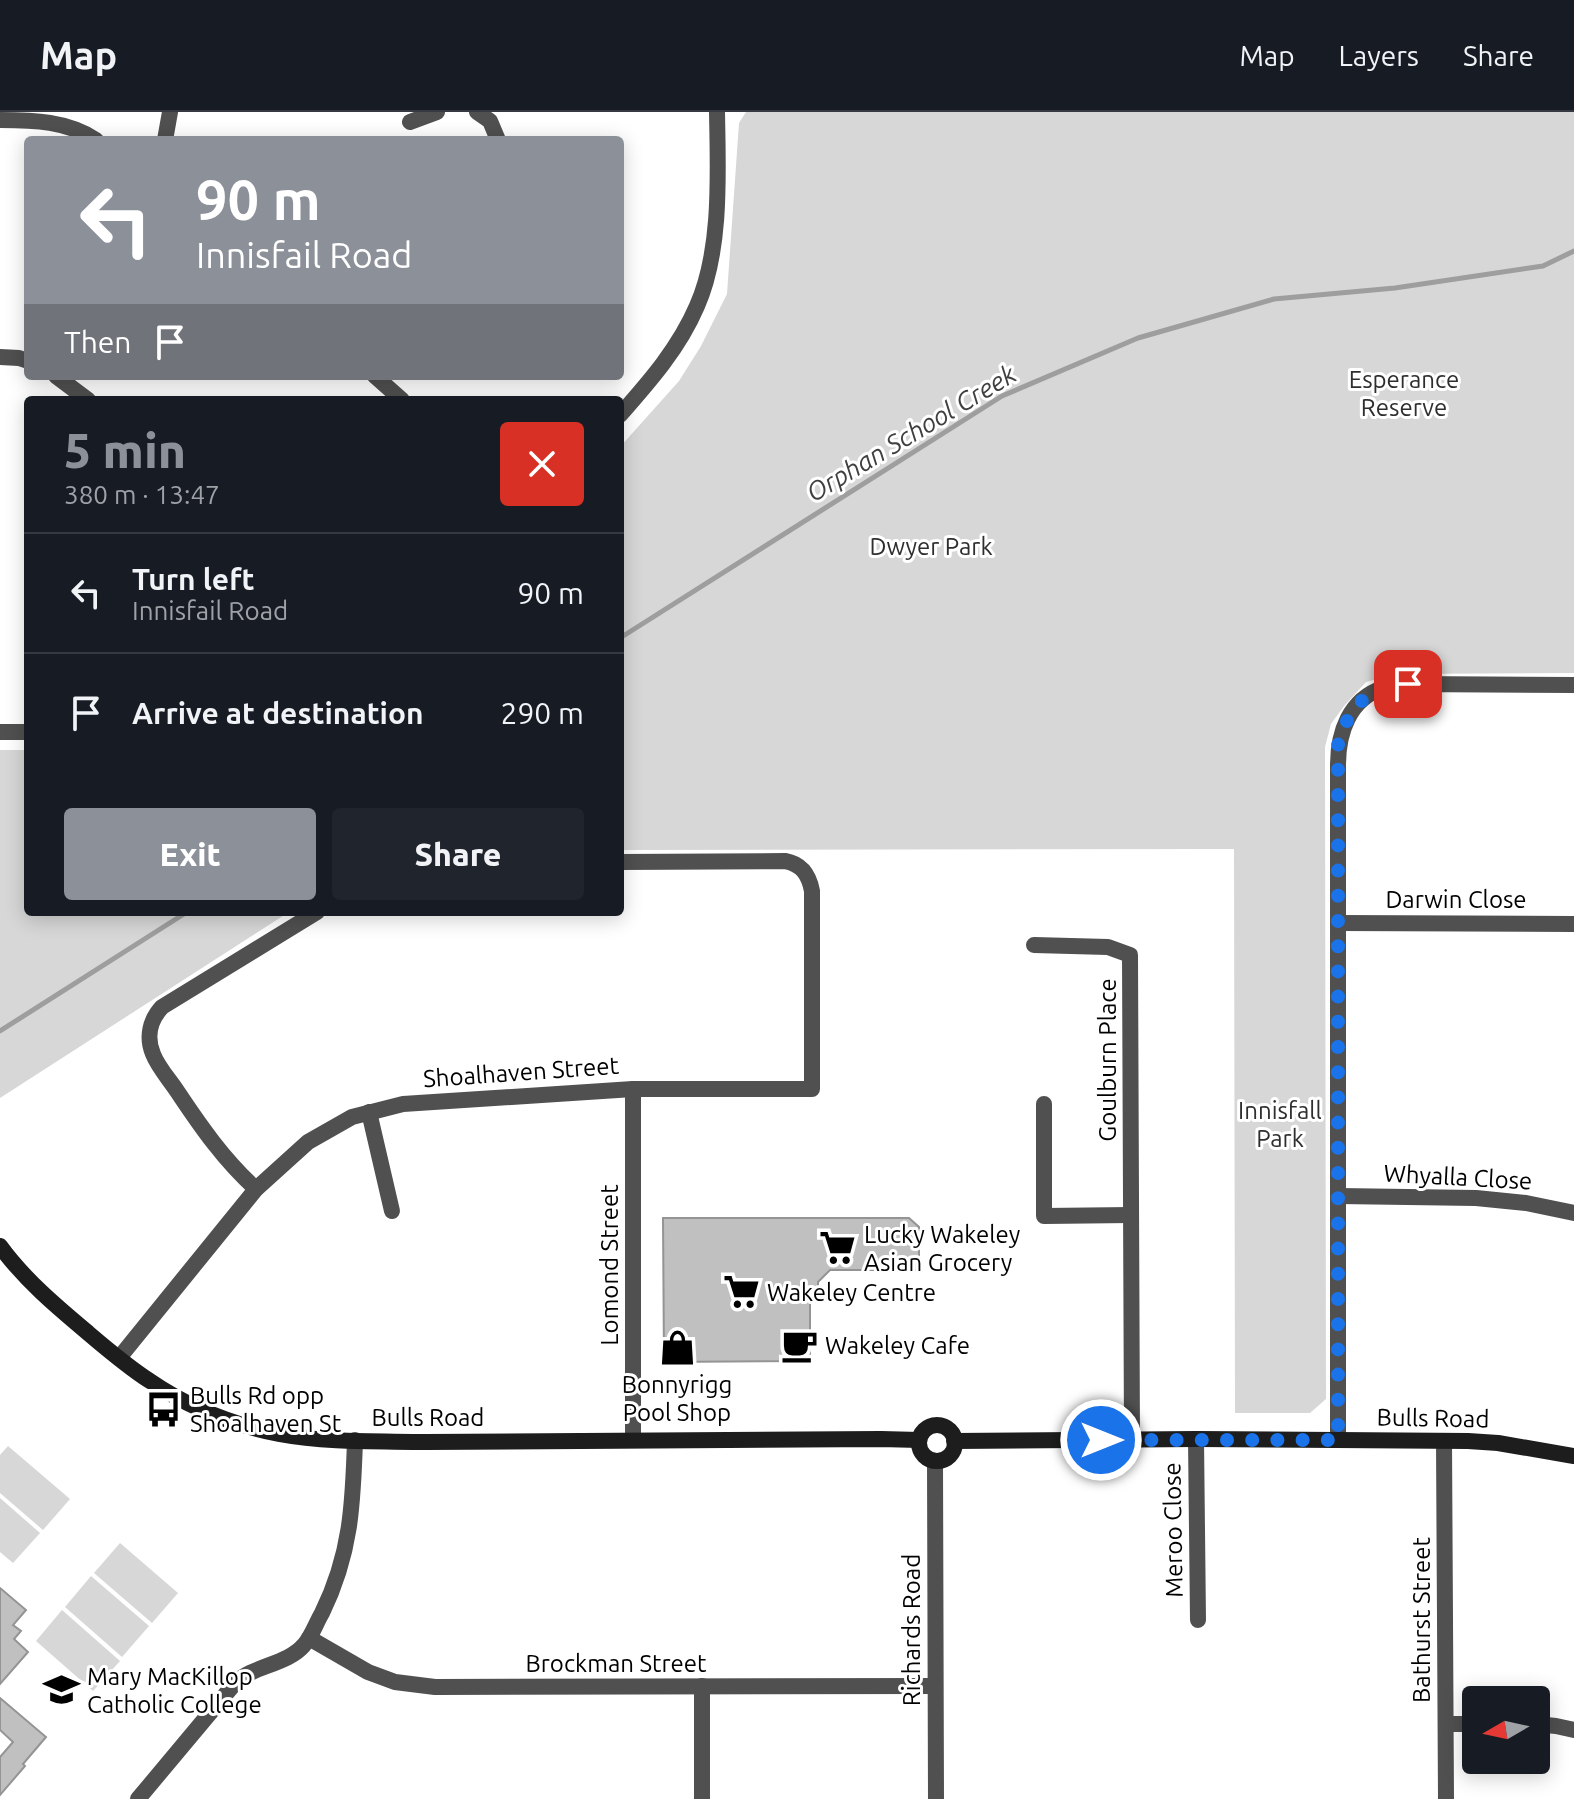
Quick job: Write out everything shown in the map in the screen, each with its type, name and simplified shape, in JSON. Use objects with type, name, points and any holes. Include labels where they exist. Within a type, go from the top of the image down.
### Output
[{"type":"street","points":[[166,136],[170,112]]},
{"type":"street","points":[[410,122],[437,112]]},
{"type":"street","points":[[477,112],[490,121],[496,136]]},
{"type":"street","points":[[624,410],[663,365],[689,323],[704,287],[715,236],[717,112]]},
{"type":"street","points":[[0,120],[37,119],[83,131],[90,136]]},
{"type":"street","points":[[0,357],[24,360]]},
{"type":"street","points":[[61,380],[83,396]]},
{"type":"street","points":[[380,380],[398,396]]},
{"type":"street","points":[[1338,1440],[1338,745],[1342,730],[1360,702],[1382,688],[1408,684],[1574,685]]},
{"type":"street","points":[[0,732],[24,732]]},
{"type":"street","name":"Shoalhaven Street","points":[[119,1358],[256,1189],[308,1142],[352,1117],[403,1104],[633,1089],[812,1089],[812,891],[804,870],[785,861],[624,862]]},
{"type":"street","points":[[256,1189],[210,1140],[153,1055],[150,1030],[162,1007],[310,916]]},
{"type":"street","name":"Darwin Close","points":[[1338,923],[1574,924]]},
{"type":"street","name":"Goulburn Place","points":[[1034,945],[1108,947],[1130,955],[1132,1440]]},
{"type":"street","name":"Lomond Street","points":[[633,1089],[633,1440]]},
{"type":"street","points":[[1044,1104],[1044,1216],[1131,1215]]},
{"type":"street","points":[[369,1112],[392,1211]]},
{"type":"street","name":"Whyalla Close","points":[[1339,1196],[1476,1198],[1526,1203],[1574,1213]]},
{"type":"street","name":"Bulls Road","points":[[0,1246],[60,1310],[151,1382],[197,1408],[282,1435],[355,1440],[919,1440]]},
{"type":"street","points":[[940,1425],[950,1431],[954,1441],[953,1451],[950,1456],[935,1461],[924,1456],[919,1440],[929,1427],[940,1425]]},
{"type":"street","name":"Meroo Close","points":[[1196,1439],[1198,1620]]},
{"type":"street","points":[[138,1799],[235,1683],[250,1672],[287,1657],[304,1646],[309,1638],[331,1594],[348,1539],[355,1440]]},
{"type":"street","name":"Bulls Road","points":[[954,1441],[1444,1441],[1498,1443],[1574,1456]]},
{"type":"street","name":"Bathurst Street","points":[[1444,1441],[1446,1799]]},
{"type":"street","name":"Richards Road","points":[[935,1461],[936,1799]]},
{"type":"street","name":"Brockman Street","points":[[309,1638],[368,1672],[418,1686],[935,1686]]},
{"type":"street","points":[[702,1686],[702,1799]]},
{"type":"street","points":[[1446,1724],[1462,1724]]},
{"type":"street","points":[[1550,1725],[1574,1730]]},
{"type":"green space","name":"Dwyer Park","points":[[746,112],[1574,112],[1574,673],[1395,674],[1366,682],[1331,724],[1325,747],[1326,1399],[1310,1413],[1235,1413],[1234,849],[624,850],[624,443],[679,381],[727,294],[739,123]]},
{"type":"green space","points":[[0,750],[24,750],[24,916],[283,916],[0,1098]]},
{"type":"green space","points":[[8,1446],[70,1499],[43,1530],[0,1493],[0,1455]]},
{"type":"green space","points":[[0,1498],[40,1533],[13,1563],[0,1552]]},
{"type":"green space","points":[[120,1543],[178,1593],[152,1623],[94,1573]]},
{"type":"green space","points":[[91,1576],[149,1626],[122,1657],[65,1607]]},
{"type":"green space","points":[[62,1610],[120,1661],[93,1691],[36,1641]]},
{"type":"building","name":"Wakeley Centre","points":[[663,1218],[909,1218],[919,1227],[919,1270],[830,1270],[818,1282],[818,1302],[810,1302],[810,1361],[664,1362]]},
{"type":"building","points":[[0,1588],[26,1610],[13,1625],[21,1631],[14,1639],[28,1652],[0,1684]]},
{"type":"building","points":[[0,1698],[46,1737],[0,1795],[0,1757],[13,1742],[0,1730]]},
{"type":"waterway","name":"Orphan School Creek","points":[[624,635],[1002,396],[1138,338],[1274,299],[1395,288],[1543,266],[1574,251]]},
{"type":"waterway","name":"Orphan School Creek","points":[[0,1031],[181,916]]},
{"type":"place","name":"Lucky Wakeley Asian Grocery","points":[[838,1248]]},
{"type":"place","name":"Wakeley Centre","points":[[741,1292]]},
{"type":"place","name":"Wakeley Cafe","points":[[799,1345]]},
{"type":"place","name":"Bonnyrigg Pool Shop","points":[[677,1347]]},
{"type":"place","name":"Bulls Rd opp Shoalhaven St","points":[[164,1409]]},
{"type":"place","name":"Mary MacKillop Catholic College","points":[[61,1690]]},
{"type":"route","points":[[1101,1440],[1338,1440],[1338,745],[1350,714],[1360,702],[1382,688],[1408,684]]},
{"type":"park label","name":"Esperance Reserve","points":[[1404,393]]},
{"type":"park label","name":"Innisfall Park","points":[[1280,1124]]}]
